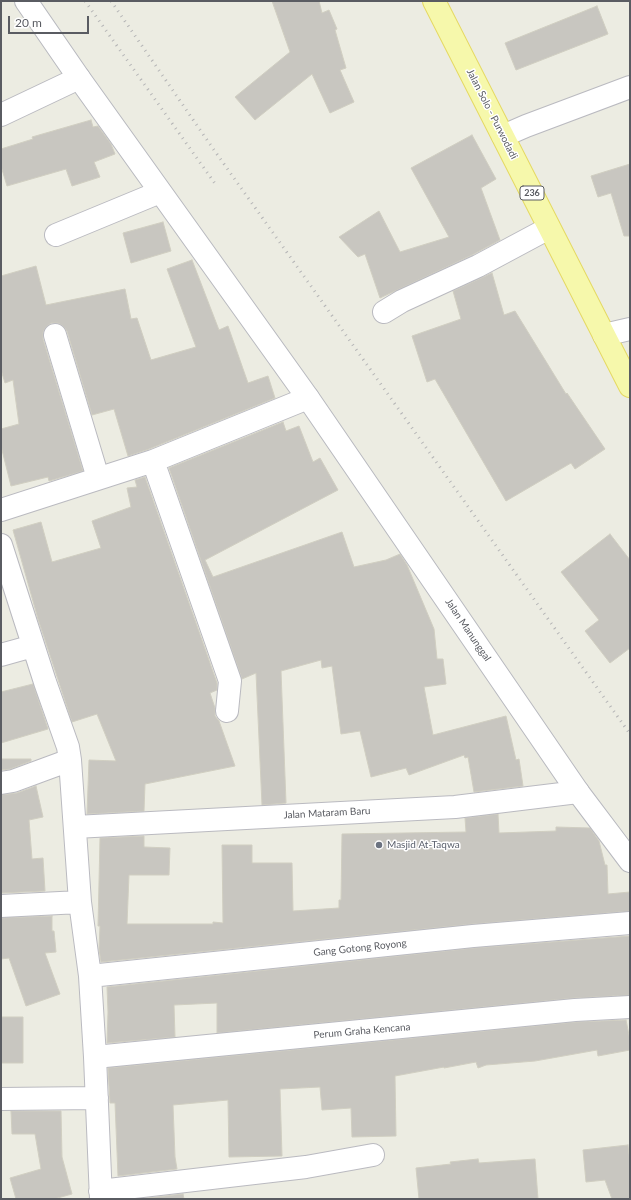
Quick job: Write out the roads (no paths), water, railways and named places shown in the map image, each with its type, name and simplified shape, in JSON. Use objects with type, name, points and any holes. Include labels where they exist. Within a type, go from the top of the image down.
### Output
[{"type":"main road","name":"Jalan Solo - Purwodadi","points":[[434,1],[630,386]]},
{"type":"street","name":"Jalan Manunggal","points":[[26,1],[79,78],[308,398],[578,792],[630,861]]},
{"type":"street","points":[[1,115],[79,78]]},
{"type":"street","points":[[503,136],[630,87]]},
{"type":"street","points":[[56,235],[160,192]]},
{"type":"street","points":[[384,312],[402,300],[478,266],[550,228]]},
{"type":"street","points":[[604,335],[630,329]]},
{"type":"street","points":[[55,335],[98,478]]},
{"type":"street","points":[[1,510],[153,461],[308,398]]},
{"type":"street","points":[[153,461],[230,681],[227,711]]},
{"type":"street","points":[[1,545],[33,646],[68,747],[70,760],[80,902],[90,976],[97,1098],[100,1195],[373,1155]]},
{"type":"street","points":[[1,655],[33,646]]},
{"type":"street","points":[[1,784],[70,760]]},
{"type":"street","name":"Jalan Mataram Baru","points":[[75,827],[455,807],[578,792]]},
{"type":"street","points":[[1,906],[80,902]]},
{"type":"street","name":"Gang Gotong Royong","points":[[90,976],[535,930],[630,923]]},
{"type":"street","name":"Perum Graha Kencana","points":[[95,1058],[575,1010],[630,1007]]},
{"type":"street","points":[[1,1099],[97,1098]]},
{"type":"railway","points":[[85,1],[216,185]]},
{"type":"railway","points":[[111,1],[214,150],[630,734]]},
{"type":"place","name":"Masjid At-Taqwa","points":[[379,845]]}]
